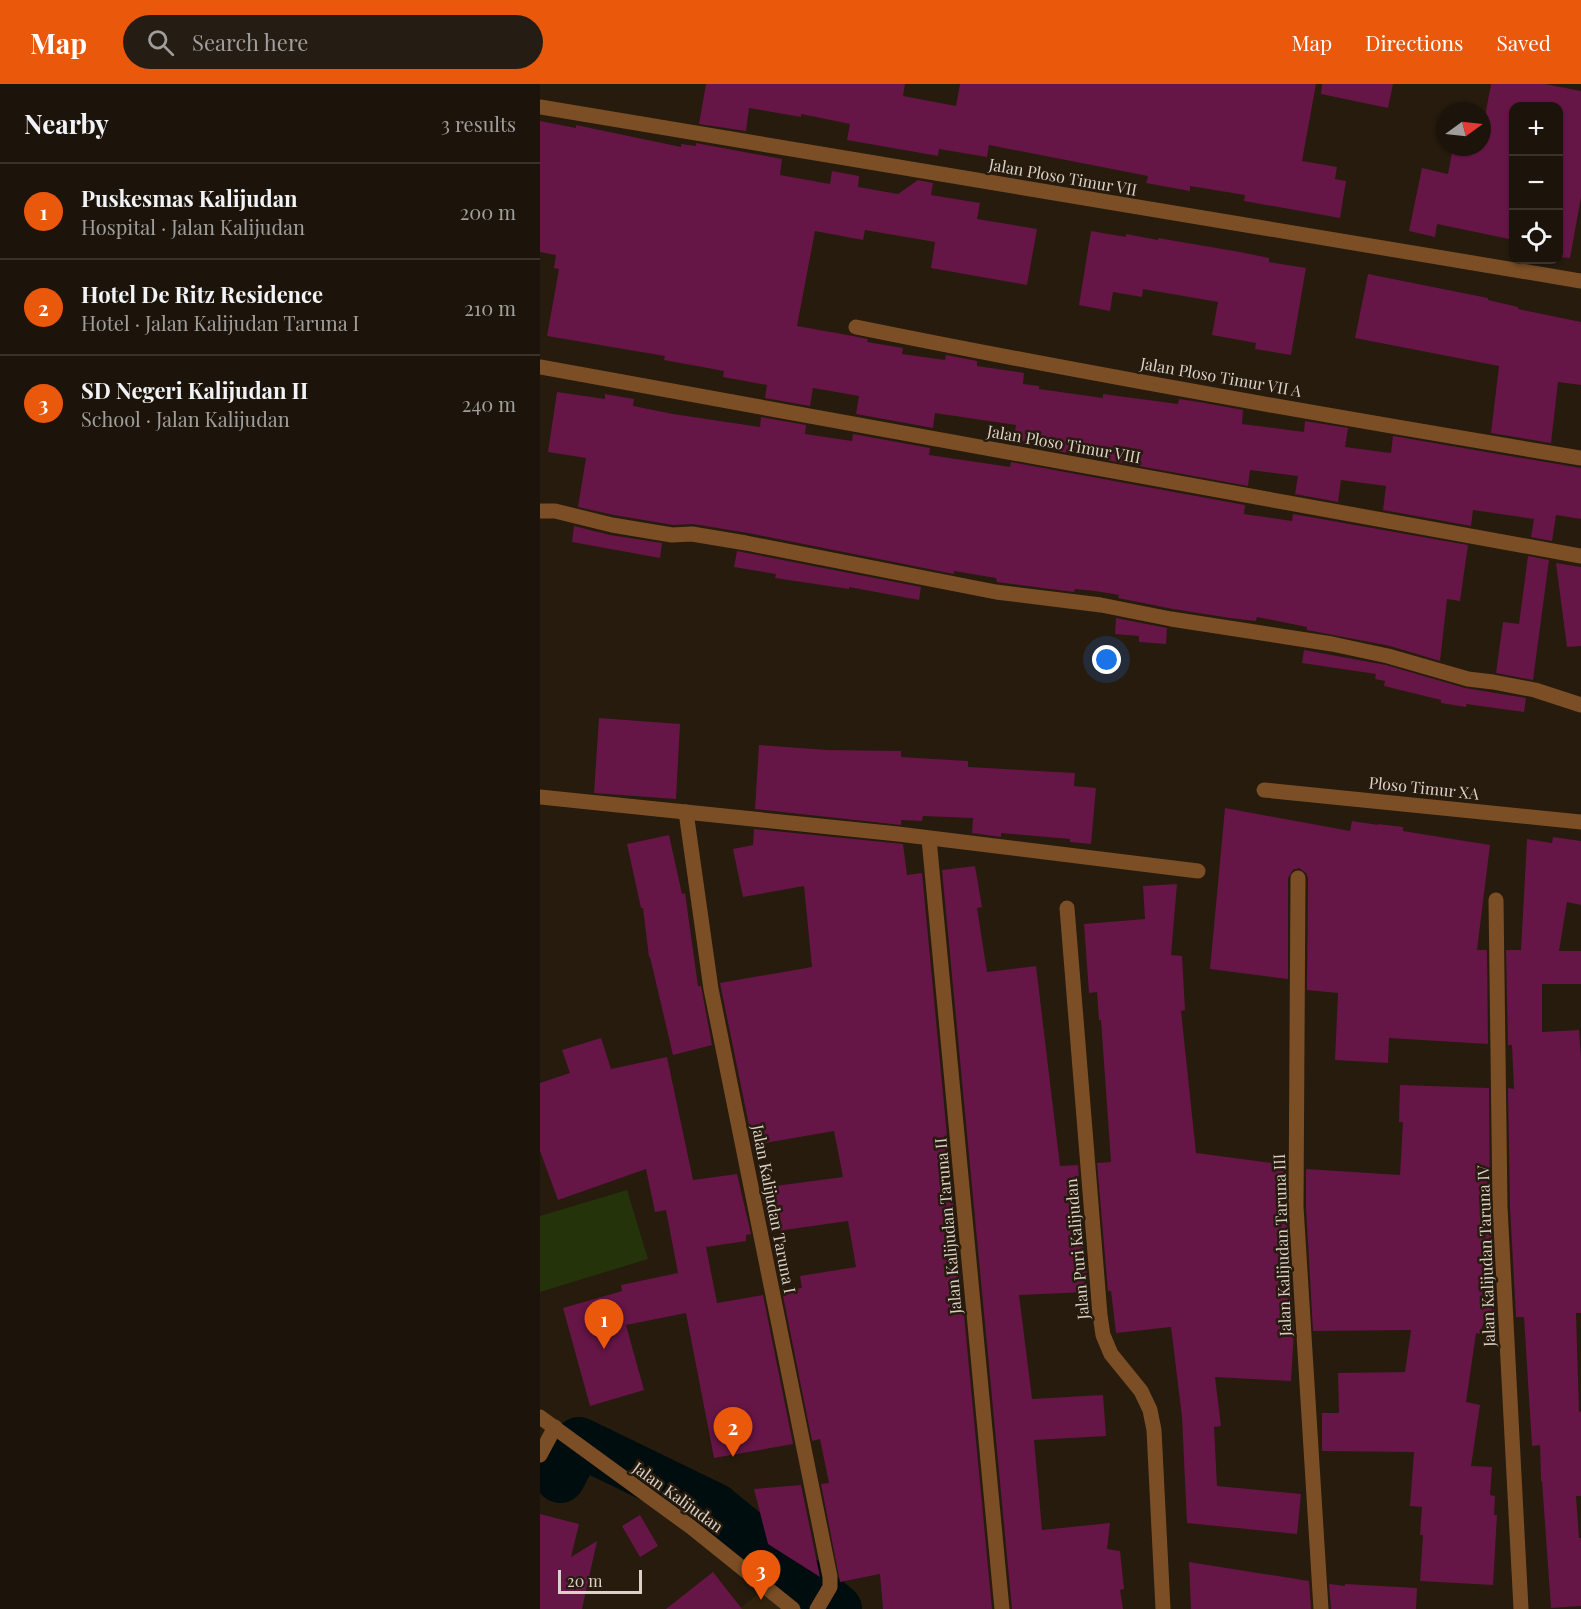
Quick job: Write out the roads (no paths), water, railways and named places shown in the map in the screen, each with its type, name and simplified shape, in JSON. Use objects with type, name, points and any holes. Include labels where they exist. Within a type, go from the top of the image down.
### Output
[{"type":"street","name":"Jalan Ploso Timur VII","points":[[540,107],[1581,281]]},
{"type":"street","name":"Jalan Ploso Timur VII A","points":[[856,327],[953,347],[1318,413],[1581,458]]},
{"type":"street","name":"Jalan Ploso Timur VIII","points":[[540,367],[1581,556]]},
{"type":"street","points":[[540,511],[555,511],[612,525],[672,535],[692,534],[746,543],[996,592],[1101,605],[1171,619],[1332,644],[1388,656],[1468,679],[1535,690],[1581,705]]},
{"type":"street","name":"Ploso Timur XA","points":[[1264,790],[1581,822]]},
{"type":"street","points":[[540,797],[898,834],[1198,872]]},
{"type":"street","name":"Jalan Kalijudan Taruna I","points":[[686,812],[711,989],[827,1566],[830,1587],[819,1607]]},
{"type":"street","name":"Jalan Kalijudan Taruna II","points":[[929,839],[1002,1609]]},
{"type":"street","name":"Jalan Kalijudan Taruna III","points":[[1298,878],[1296,1207],[1321,1609]]},
{"type":"street","name":"Jalan Kalijudan Taruna IV","points":[[1496,900],[1500,1206],[1521,1609]]},
{"type":"street","name":"Jalan Puri Kalijudan","points":[[1067,908],[1100,1315],[1103,1335],[1111,1354],[1141,1390],[1150,1410],[1154,1430],[1163,1609]]},
{"type":"street","name":"Jalan Kalijudan","points":[[540,1417],[691,1527],[793,1609]]},
{"type":"street","points":[[542,1449],[555,1427]]},
{"type":"waterway","points":[[560,1478],[579,1442],[715,1508],[837,1609]]},
{"type":"place","name":"Puskesmas Kalijudan","points":[[604,1349]]},
{"type":"place","name":"Hotel De Ritz Residence","points":[[733,1457]]},
{"type":"place","name":"SD Negeri Kalijudan II","points":[[761,1600]]}]
